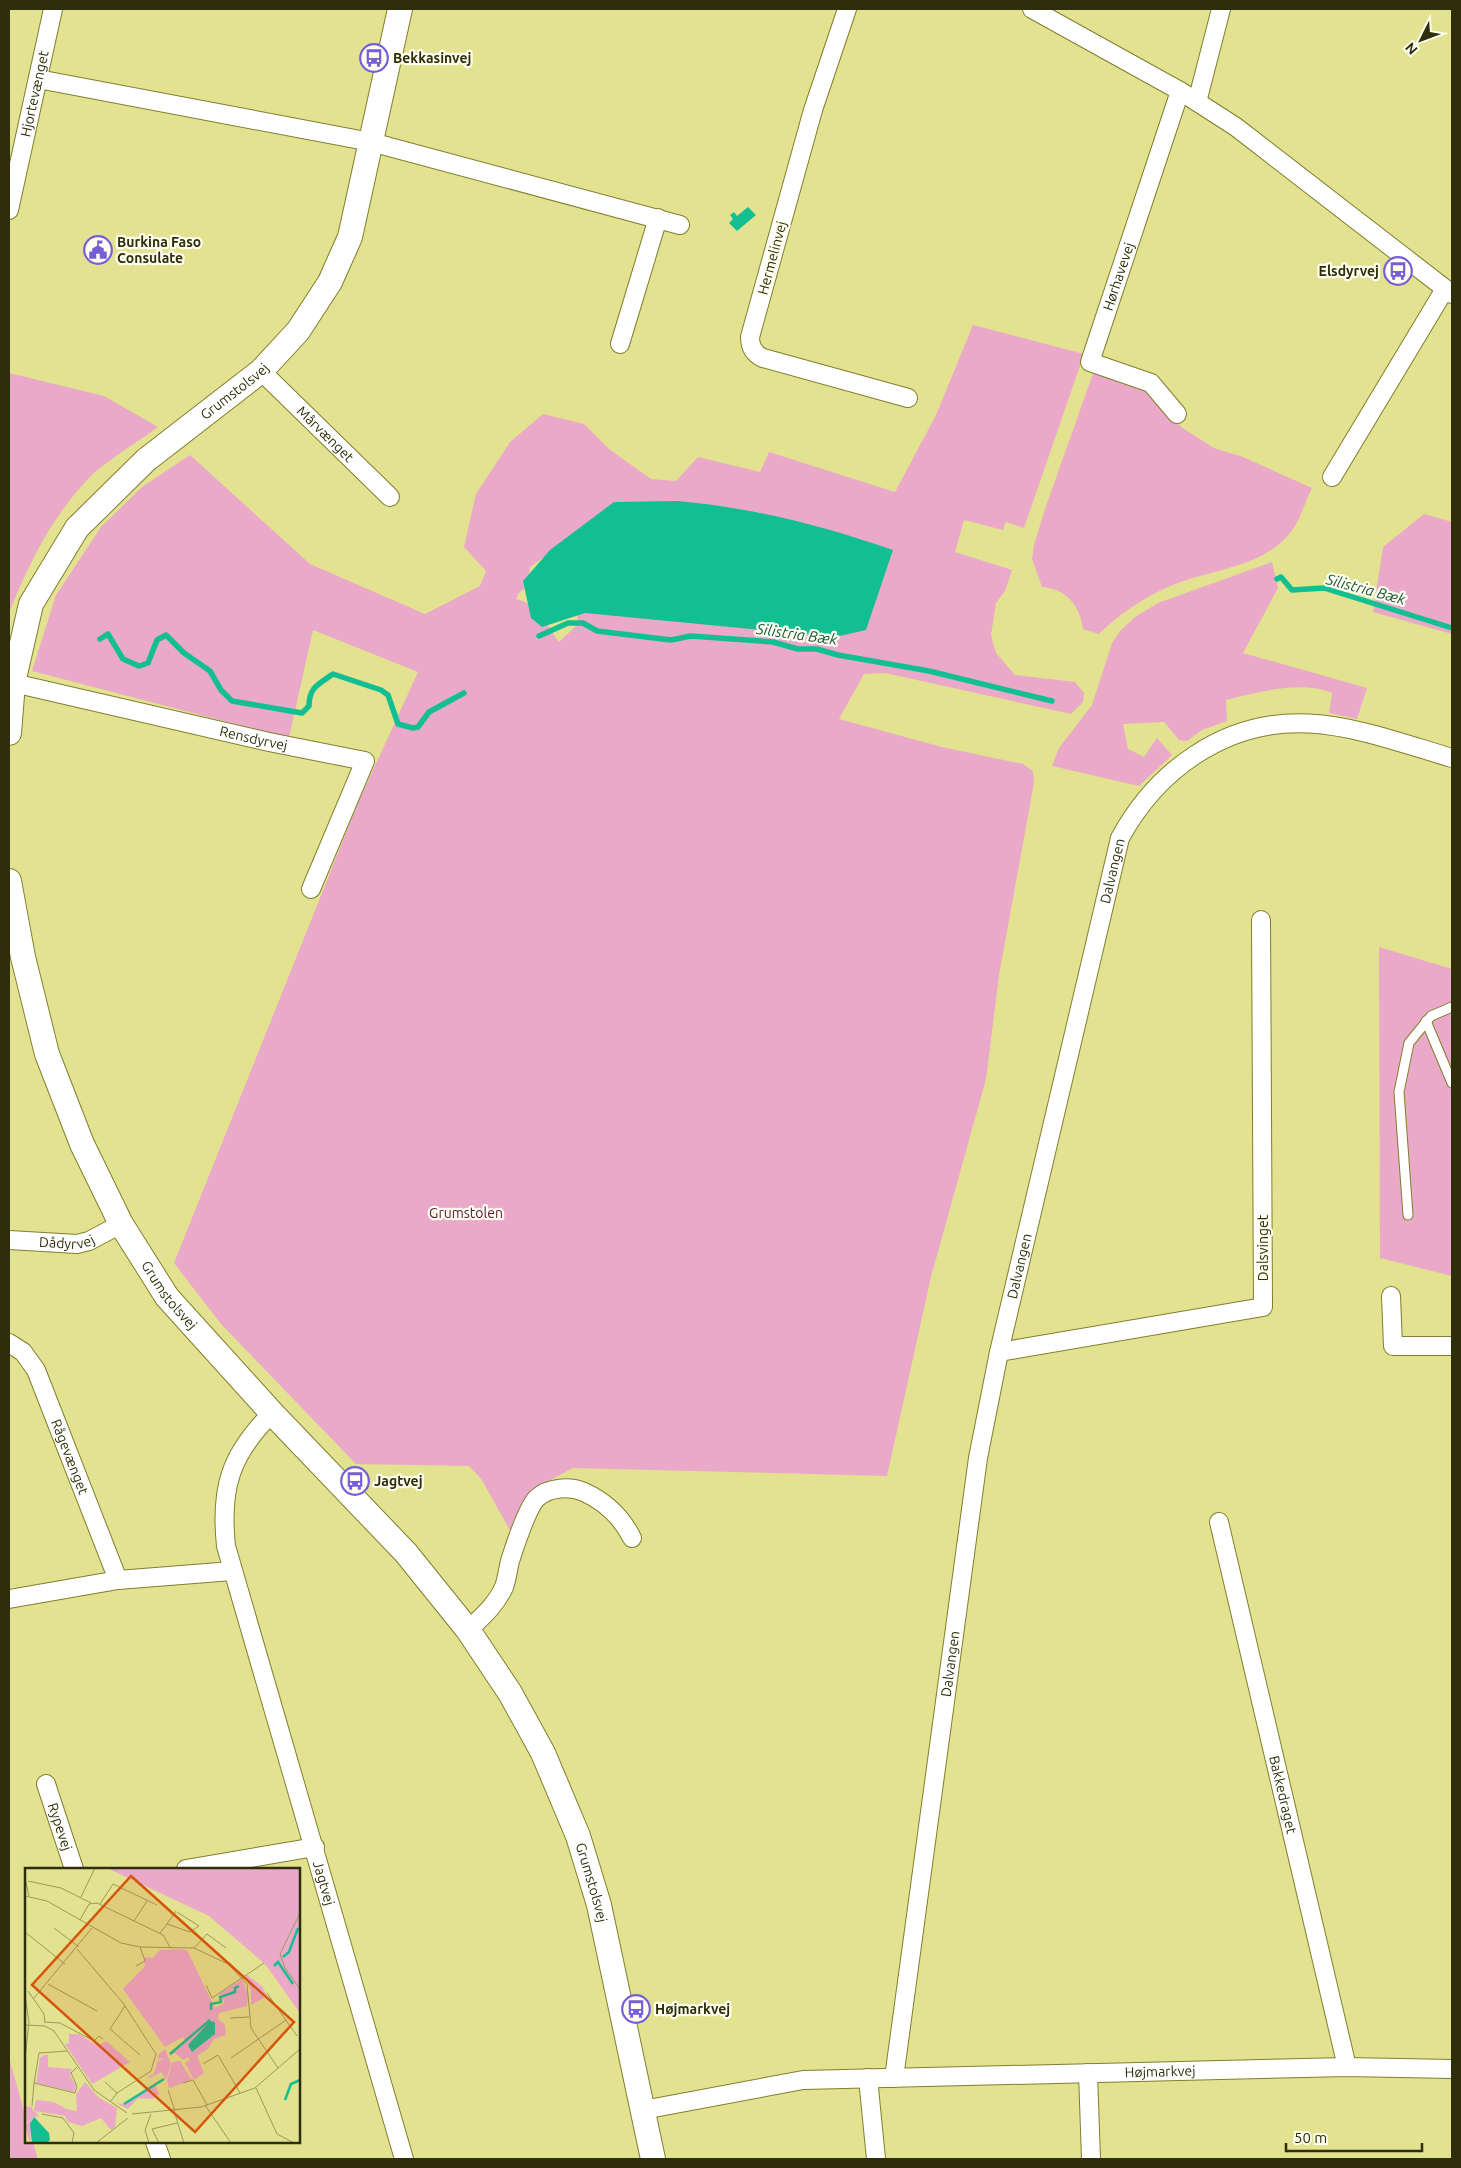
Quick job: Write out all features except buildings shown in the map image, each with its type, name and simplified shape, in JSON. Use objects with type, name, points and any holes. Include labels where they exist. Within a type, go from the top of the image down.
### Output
[{"type":"street","name":"Hjortevænget","points":[[9,210],[53,9]]},
{"type":"street","name":"Grumstolsvej","points":[[9,733],[11,682],[31,604],[77,528],[146,460],[261,371],[298,331],[330,282],[350,237],[400,9]]},
{"type":"street","name":"Hermelinvej","points":[[847,9],[813,110],[750,337],[750,344],[757,355],[763,358],[908,398]]},
{"type":"street","points":[[1032,9],[1180,91],[1236,127],[1450,293],[1332,477]]},
{"type":"street","points":[[1197,102],[1221,9]]},
{"type":"street","points":[[38,79],[371,142],[680,225]]},
{"type":"street","name":"Hørhavevej","points":[[1177,414],[1151,383],[1090,362],[1180,91]]},
{"type":"street","points":[[620,344],[658,218]]},
{"type":"street","name":"Mårvænget","points":[[261,371],[390,497]]},
{"type":"street","name":"Rensdyrvej","points":[[11,682],[270,742],[365,761],[310,889]]},
{"type":"street","name":"Dalvangen","points":[[894,2078],[971,1494],[999,1352],[1120,838],[1142,804],[1171,772],[1214,742],[1242,730],[1266,724],[1329,725],[1357,730],[1452,758]]},
{"type":"street","name":"Grumstolsvej","points":[[9,882],[23,957],[47,1054],[82,1144],[121,1224],[167,1297],[272,1413],[406,1553],[468,1630],[510,1694],[543,1752],[578,1836],[599,1905],[653,2159]]},
{"type":"street","name":"Dalsvinget","points":[[999,1352],[1263,1307],[1261,920]]},
{"type":"street","name":"Dådyrvej","points":[[9,1240],[77,1244],[90,1241],[121,1224]]},
{"type":"street","points":[[1391,1296],[1392,1346],[1452,1346]]},
{"type":"street","name":"Rågevænget","points":[[9,1343],[23,1352],[36,1370],[118,1580]]},
{"type":"street","name":"Jagtvej","points":[[272,1413],[245,1444],[229,1480],[224,1500],[226,1546],[315,1847],[404,2159]]},
{"type":"street","points":[[468,1630],[492,1607],[504,1586],[510,1561],[529,1512],[537,1498],[554,1490],[574,1488],[601,1500],[625,1525],[632,1538]]},
{"type":"street","name":"Bakkedraget","points":[[1218,1522],[1348,2067]]},
{"type":"street","points":[[9,1599],[118,1580],[232,1571]]},
{"type":"street","name":"Rypevej","points":[[46,1784],[74,1868]]},
{"type":"street","points":[[192,1868],[315,1847]]},
{"type":"street","name":"Højmarkvej","points":[[643,2110],[803,2080],[1348,2067],[1452,2069]]},
{"type":"street","points":[[1088,2073],[1091,2159]]},
{"type":"street","points":[[868,2078],[876,2159]]},
{"type":"street","points":[[155,2143],[161,2159]]},
{"type":"lane","points":[[1408,1215],[1399,1092],[1409,1043],[1431,1016],[1452,1007]]},
{"type":"lane","points":[[1426,1021],[1452,1084]]},
{"type":"green space","name":"Grumstolen","points":[[973,325],[1084,354],[1024,528],[1006,522],[1003,530],[964,520],[955,552],[1012,570],[1005,591],[996,603],[991,635],[996,653],[1015,675],[1075,682],[1084,693],[1083,702],[1071,714],[885,673],[864,674],[839,719],[942,747],[1023,764],[1033,771],[1034,783],[999,975],[986,1079],[931,1277],[887,1476],[573,1468],[535,1488],[513,1536],[482,1480],[469,1466],[356,1464],[221,1324],[174,1263],[358,803],[418,672],[313,630],[289,738],[32,671],[56,595],[101,527],[142,487],[190,455],[310,564],[425,614],[480,586],[486,571],[464,547],[476,494],[510,442],[543,414],[584,424],[609,449],[651,479],[676,481],[698,457],[760,472],[769,452],[895,492],[936,415]],"holes":[[[554,550],[583,553],[577,625],[559,642],[537,610],[525,602],[516,599],[519,593],[528,585],[530,567]]]},
{"type":"green space","points":[[1095,368],[1147,388],[1181,427],[1214,448],[1243,457],[1312,488],[1295,526],[1272,550],[1242,564],[1167,587],[1125,612],[1099,634],[1083,629],[1079,613],[1065,595],[1051,588],[1042,587],[1032,559],[1034,545],[1046,506]]},
{"type":"green space","points":[[9,373],[104,396],[158,427],[105,464],[76,492],[53,524],[33,558],[9,613]]},
{"type":"green space","points":[[1424,514],[1452,522],[1452,634],[1373,612],[1383,547]]},
{"type":"green space","points":[[1272,562],[1278,588],[1243,653],[1367,688],[1357,719],[1329,713],[1332,693],[1307,687],[1279,689],[1226,700],[1227,721],[1202,730],[1187,741],[1179,740],[1164,722],[1123,724],[1128,749],[1144,757],[1157,738],[1172,755],[1139,786],[1052,766],[1059,748],[1092,705],[1112,643],[1120,631],[1135,617],[1158,603]]},
{"type":"green space","points":[[1379,947],[1452,969],[1452,1276],[1380,1258]]},
{"type":"green space","points":[[9,2057],[25,2115],[25,2143],[33,2143],[38,2159],[9,2159]]},
{"type":"shaded area","points":[[748,207],[756,215],[737,231],[729,223],[733,219],[730,215],[734,212],[737,216]]},
{"type":"shaded area","points":[[677,501],[733,508],[813,525],[893,550],[866,630],[835,637],[585,613],[542,627],[531,618],[523,581],[550,550],[614,502]]},
{"type":"waterway","name":"Silistria Bæk","points":[[1277,579],[1281,577],[1292,590],[1324,588],[1452,628]]},
{"type":"waterway","name":"Silistria Bæk","points":[[539,636],[568,623],[583,623],[597,631],[671,640],[691,636],[773,642],[798,649],[817,649],[838,655],[929,671],[1052,701]]},
{"type":"waterway","name":"Silistria Bæk","points":[[100,639],[108,634],[123,659],[139,666],[148,663],[157,640],[166,635],[184,653],[210,671],[221,690],[232,701],[302,713],[309,706],[313,690],[333,674],[381,690],[388,695],[398,724],[413,728],[418,727],[429,712],[464,693]]},
{"type":"place","name":"Bekkasinvej","points":[[374,58]]},
{"type":"place","name":"Burkina Faso Consulate","points":[[98,250]]},
{"type":"place","name":"Elsdyrvej","points":[[1398,271]]},
{"type":"place","name":"Jagtvej","points":[[355,1481]]},
{"type":"place","name":"Højmarkvej","points":[[636,2009]]}]
